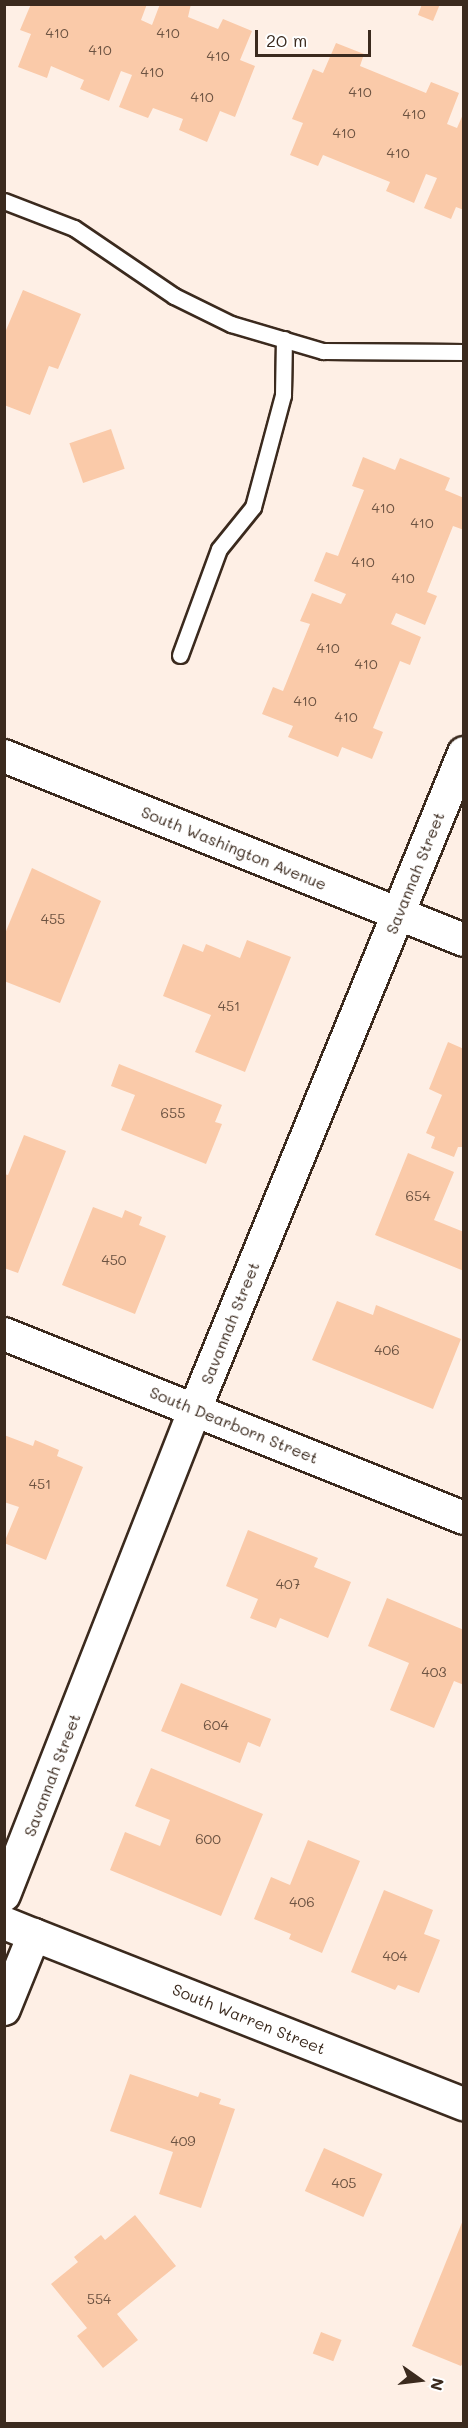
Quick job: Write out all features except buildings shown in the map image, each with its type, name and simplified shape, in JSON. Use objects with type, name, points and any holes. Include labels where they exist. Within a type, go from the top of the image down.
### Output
[{"type":"street","name":"Savannah Street","points":[[4,1895],[195,1409],[464,753]]},
{"type":"street","name":"South Washington Avenue","points":[[4,756],[464,940]]},
{"type":"street","name":"South Dearborn Street","points":[[4,1334],[464,1518]]},
{"type":"street","points":[[4,1923],[34,1935],[4,2009]]},
{"type":"street","name":"South Warren Street","points":[[34,1935],[464,2104]]},
{"type":"lane","points":[[4,201],[74,228],[174,296],[231,324],[323,351],[464,352]]},
{"type":"lane","points":[[180,655],[219,549],[253,507],[283,395],[284,339]]}]
